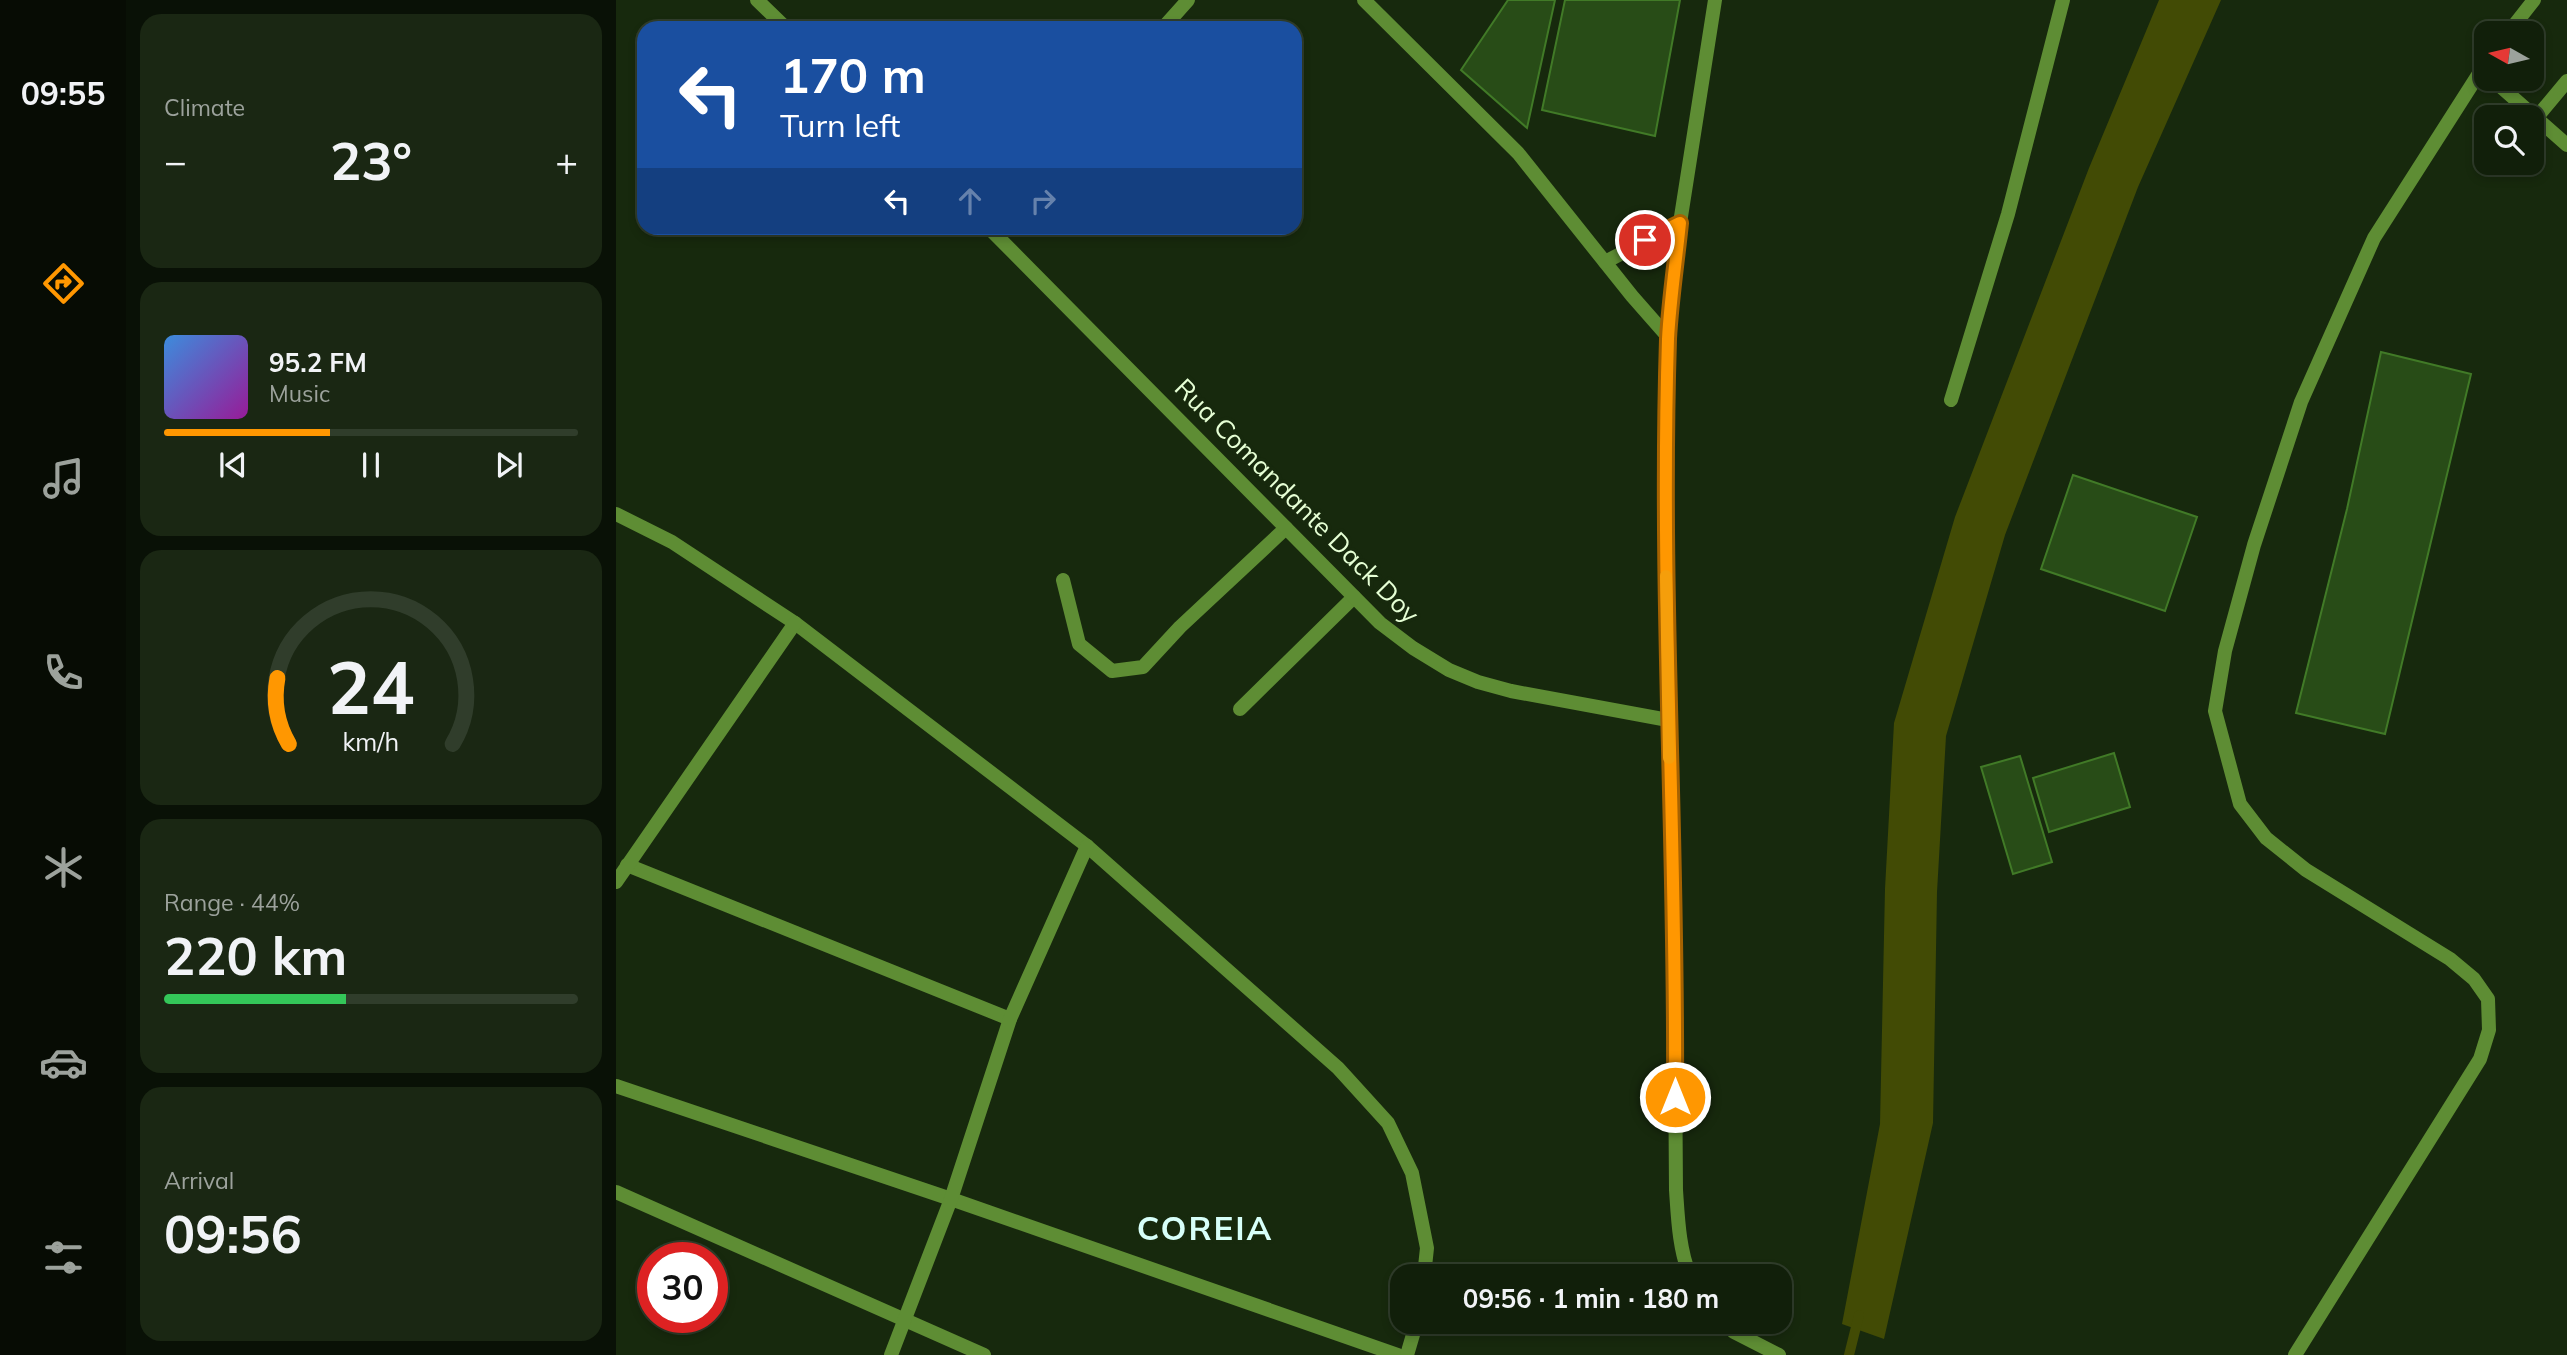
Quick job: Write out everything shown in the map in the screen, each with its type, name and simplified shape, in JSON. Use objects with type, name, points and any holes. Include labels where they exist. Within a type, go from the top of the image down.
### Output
[{"type":"street","points":[[757,0],[779,21]]},
{"type":"street","points":[[1169,21],[1188,0]]},
{"type":"street","points":[[1364,0],[1518,153],[1668,337]]},
{"type":"street","points":[[1686,1264],[1679,1230],[1676,1190],[1675,939],[1666,570],[1668,337],[1680,223],[1715,0]]},
{"type":"street","points":[[1951,400],[2008,214],[2063,0]]},
{"type":"street","points":[[2517,21],[2534,0]]},
{"type":"street","points":[[2544,109],[2567,81]]},
{"type":"street","points":[[2295,1355],[2480,1059],[2489,1030],[2488,999],[2474,979],[2450,959],[2306,870],[2266,838],[2240,804],[2215,711],[2225,651],[2254,545],[2301,402],[2374,238],[2474,89]]},
{"type":"street","points":[[2508,91],[2524,105]]},
{"type":"street","points":[[2544,124],[2567,145]]},
{"type":"street","points":[[1605,262],[1680,223]]},
{"type":"street","name":"Rua Comandante Dack Doy","points":[[996,235],[1380,623],[1413,648],[1449,670],[1478,682],[1511,691],[1668,720]]},
{"type":"street","points":[[616,514],[672,542],[795,623],[1087,846],[1338,1068],[1388,1123],[1412,1174],[1427,1248],[1425,1264]]},
{"type":"street","points":[[1063,580],[1079,644],[1112,671],[1143,667],[1180,627],[1286,528]]},
{"type":"street","points":[[1240,709],[1354,597]]},
{"type":"street","points":[[616,882],[795,623]]},
{"type":"street","points":[[891,1355],[951,1199],[1010,1019],[1087,846]]},
{"type":"street","points":[[627,865],[1010,1019]]},
{"type":"street","points":[[616,1086],[951,1199],[1398,1355]]},
{"type":"street","points":[[616,1192],[984,1355]]},
{"type":"street","points":[[1407,1355],[1413,1334]]},
{"type":"street","points":[[1738,1334],[1779,1355]]},
{"type":"shaded area","points":[[2159,0],[2221,0],[2138,187],[2005,535],[1946,736],[1937,892],[1933,1123],[1884,1339],[1842,1324],[1880,1124],[1885,889],[1894,723],[1955,517],[2089,168]]},
{"type":"building","points":[[1508,0],[1555,0],[1527,128],[1461,70]]},
{"type":"building","points":[[1565,0],[1680,0],[1655,136],[1542,110]]},
{"type":"building","points":[[2381,352],[2471,374],[2385,734],[2296,713],[2347,509]]},
{"type":"building","points":[[2073,475],[2197,517],[2165,611],[2041,569]]},
{"type":"building","points":[[2114,753],[2130,807],[2049,832],[2033,778]]},
{"type":"building","points":[[2020,756],[2052,862],[2013,874],[1981,767]]},
{"type":"waterway","points":[[1849,1355],[1859,1315]]},
{"type":"slow traffic","points":[[1666,576],[1669,758]]},
{"type":"district","name":"COREIA","points":[[1205,1228]]},
{"type":"route","points":[[1645,240],[1680,223],[1668,337],[1666,570],[1675,939],[1675,1097]]}]
